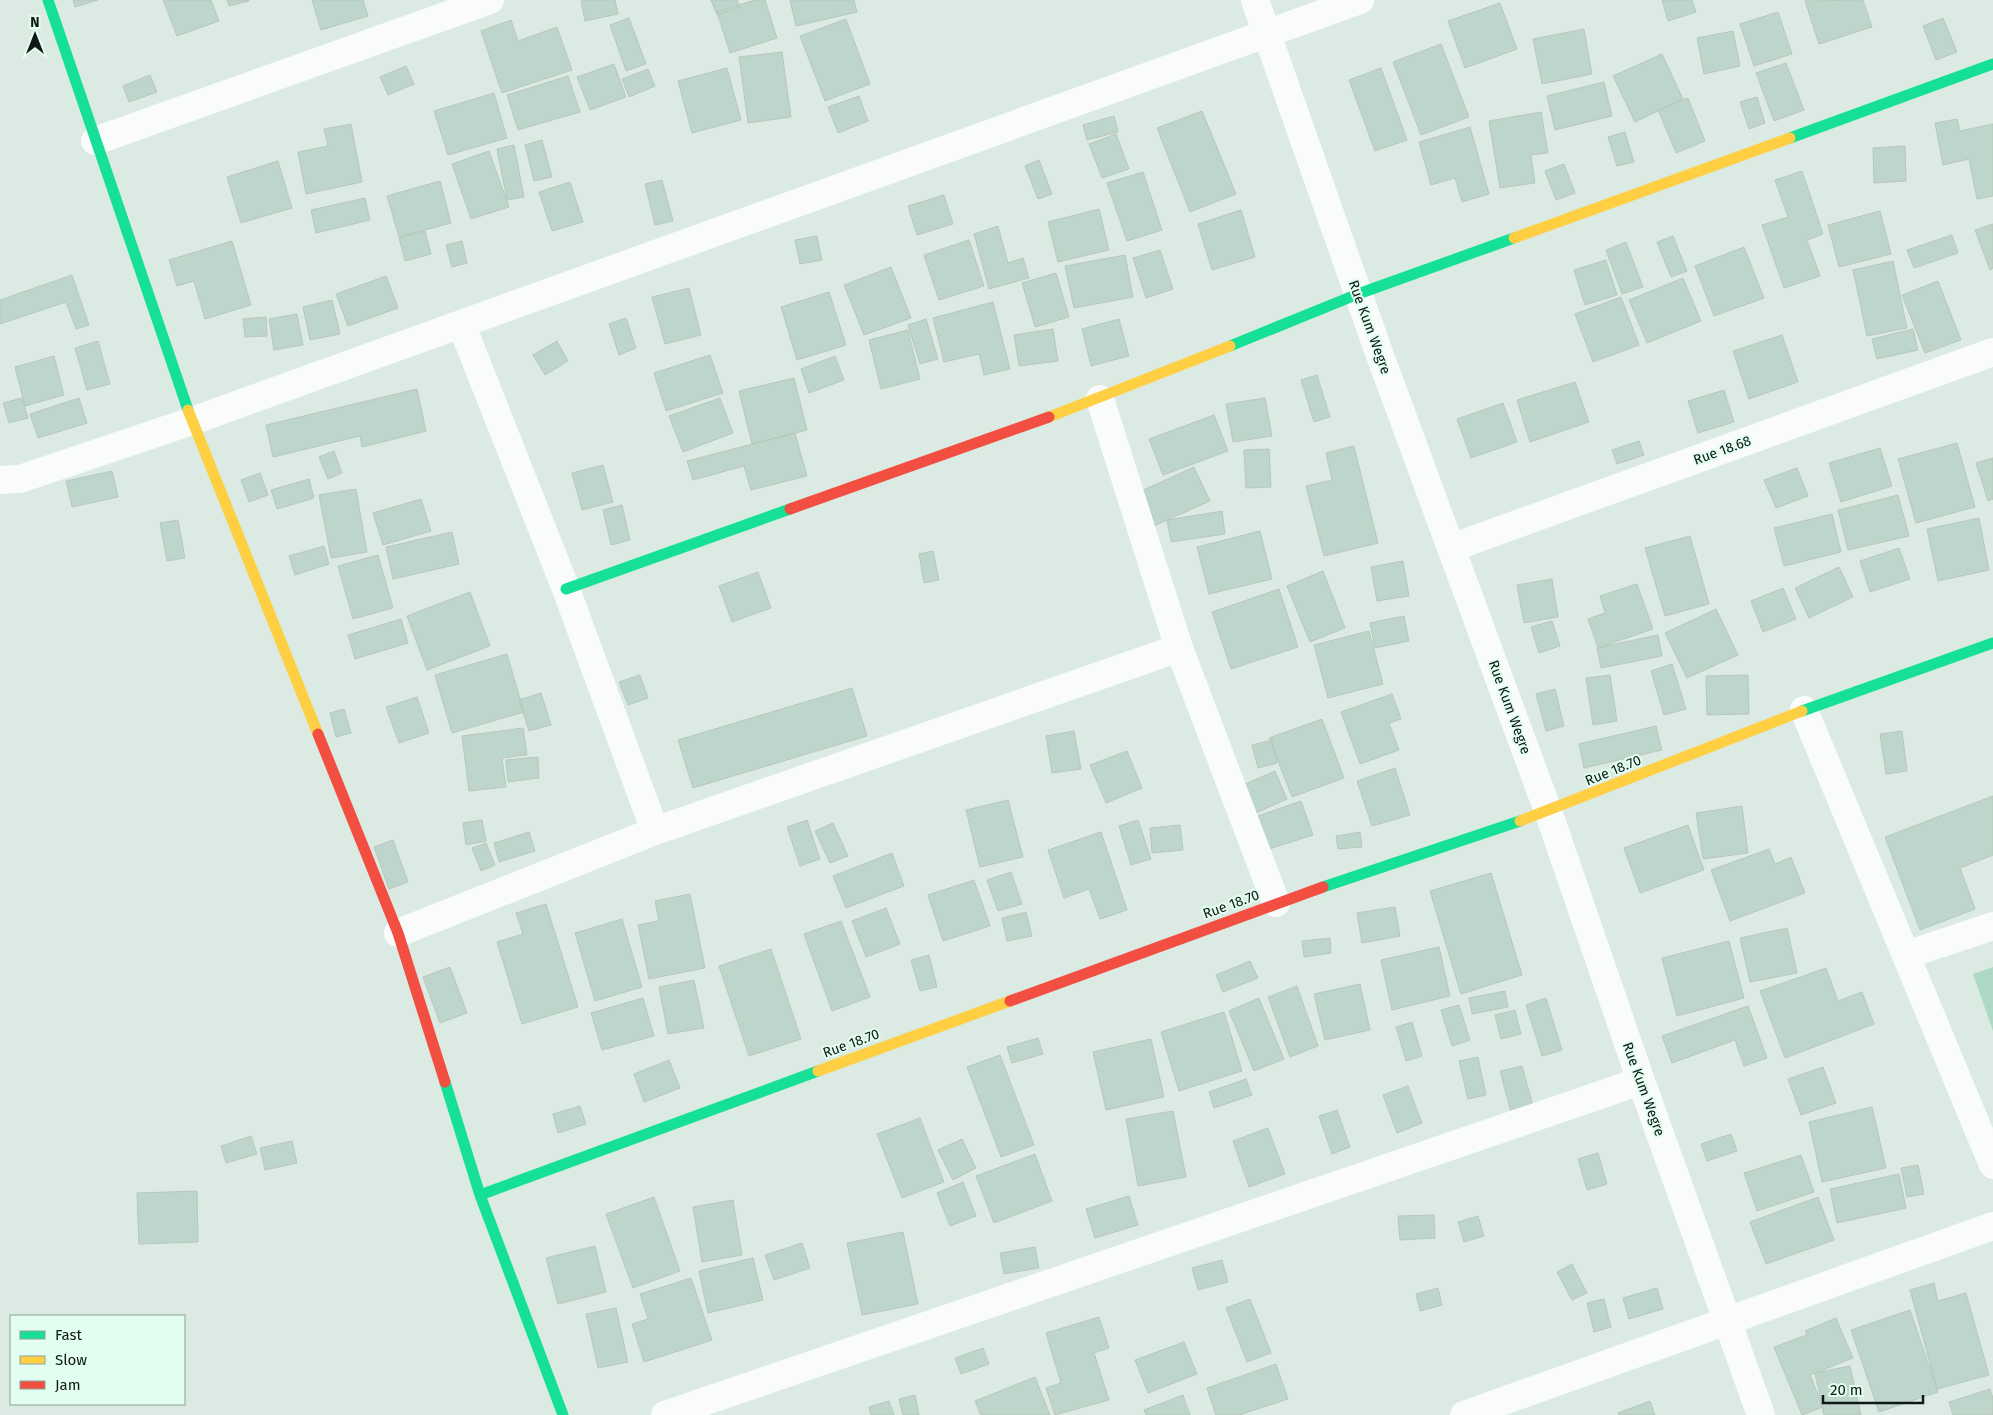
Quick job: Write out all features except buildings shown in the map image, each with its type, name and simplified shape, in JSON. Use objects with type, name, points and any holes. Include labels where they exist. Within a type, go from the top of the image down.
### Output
[{"type":"street","points":[[48,0],[192,421],[398,933],[480,1196],[563,1415]]},
{"type":"street","points":[[95,141],[490,0]]},
{"type":"street","name":"Rue Kum Wegre","points":[[1255,0],[1266,36],[1358,294],[1548,811],[1640,1081],[1762,1415]]},
{"type":"street","points":[[0,480],[20,479],[462,326],[1266,36],[1360,0]]},
{"type":"street","points":[[566,589],[1100,399],[1358,294],[1993,64]]},
{"type":"street","points":[[462,326],[566,589],[655,831]]},
{"type":"street","name":"Rue 18.68","points":[[1451,548],[1993,352]]},
{"type":"street","points":[[1100,399],[1179,648],[1276,903]]},
{"type":"street","name":"Rue 18.70","points":[[480,1196],[1276,903],[1548,811],[1804,710],[1993,643]]},
{"type":"street","points":[[398,933],[655,831],[1179,648]]},
{"type":"street","points":[[1804,710],[1993,1165]]},
{"type":"street","points":[[1906,956],[1993,926]]},
{"type":"street","points":[[666,1415],[1640,1081]]},
{"type":"street","points":[[1464,1415],[1993,1226]]},
{"type":"green space","points":[[1993,967],[1993,1031],[1973,974]]},
{"type":"traffic: fast","points":[[48,0],[188,410]]},
{"type":"traffic: fast","points":[[1790,138],[1993,64]]},
{"type":"traffic: fast","points":[[1230,346],[1358,294],[1514,238]]},
{"type":"traffic: fast","points":[[566,589],[790,509]]},
{"type":"traffic: fast","points":[[1802,711],[1993,643]]},
{"type":"traffic: fast","points":[[1323,887],[1520,821]]},
{"type":"traffic: fast","points":[[480,1195],[818,1071]]},
{"type":"traffic: fast","points":[[445,1082],[480,1195],[563,1415]]},
{"type":"traffic: slow","points":[[1514,238],[1790,138]]},
{"type":"traffic: slow","points":[[1049,417],[1230,346]]},
{"type":"traffic: slow","points":[[188,410],[318,734]]},
{"type":"traffic: slow","points":[[1520,821],[1802,711]]},
{"type":"traffic: slow","points":[[818,1071],[1010,1001]]},
{"type":"traffic: jam","points":[[790,509],[1049,417]]},
{"type":"traffic: jam","points":[[318,734],[398,933],[445,1082]]},
{"type":"traffic: jam","points":[[1010,1001],[1323,887]]}]
